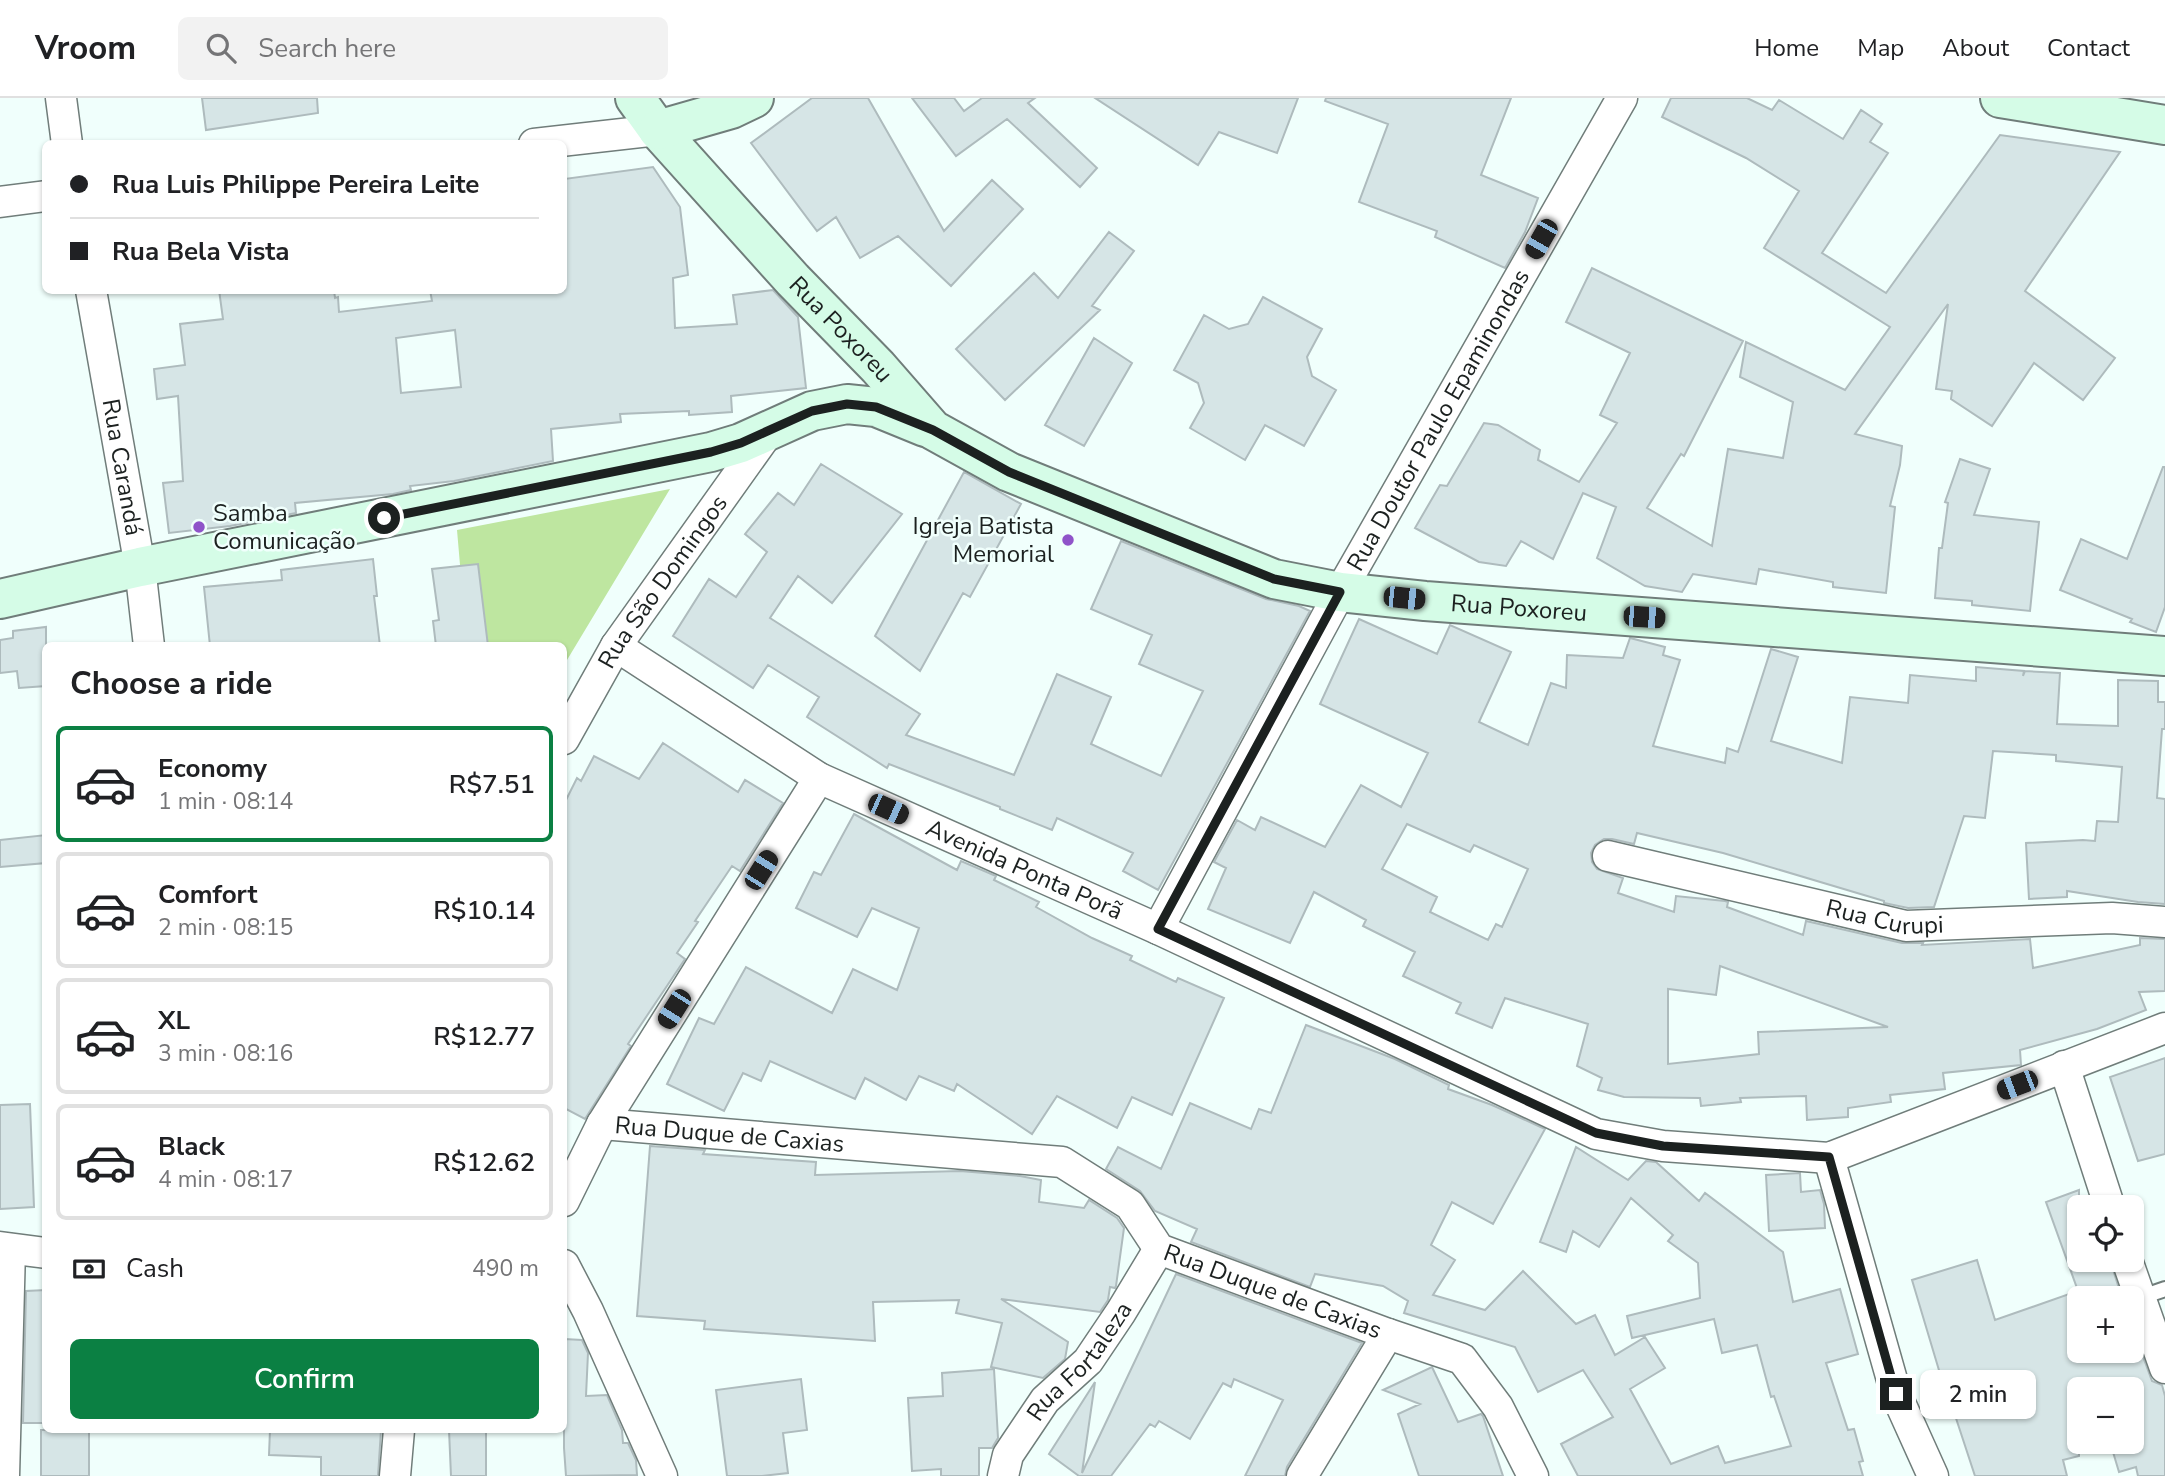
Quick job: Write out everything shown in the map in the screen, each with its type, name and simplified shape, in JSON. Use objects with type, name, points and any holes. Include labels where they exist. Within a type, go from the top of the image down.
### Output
[{"type":"street","points":[[61,98],[66,140]]},
{"type":"street","name":"Rua Poxoreu","points":[[635,98],[658,130],[933,430],[1009,472],[1274,579],[1340,592],[1425,601],[2165,656]]},
{"type":"street","points":[[567,140],[658,130],[731,108],[754,98]]},
{"type":"street","name":"Rua Doutor Paulo Epaminondas","points":[[1158,929],[1340,592],[1622,98]]},
{"type":"street","points":[[2000,98],[2165,125]]},
{"type":"street","points":[[0,202],[42,197]]},
{"type":"street","name":"Rua Carandá","points":[[92,294],[139,566],[148,642]]},
{"type":"street","points":[[0,599],[139,566],[711,452],[741,443],[812,411],[847,404],[876,407],[933,430]]},
{"type":"street","name":"Rua São Domingos","points":[[567,734],[616,646],[770,430]]},
{"type":"street","name":"Avenida Ponta Porã","points":[[616,646],[819,778],[1158,929],[1596,1133],[1663,1146],[1829,1157],[2165,1028]]},
{"type":"street","points":[[567,1196],[602,1124],[819,778]]},
{"type":"street","name":"Rua Curupi","points":[[1608,856],[1906,926],[2112,918],[2165,922]]},
{"type":"street","points":[[2064,1066],[2106,1195]]},
{"type":"street","name":"Rua Duque de Caxias","points":[[602,1124],[1062,1162],[1130,1205],[1159,1249],[1462,1359],[1498,1407],[1533,1476]]},
{"type":"street","points":[[1829,1157],[1896,1394],[1933,1476]]},
{"type":"street","points":[[4,1476],[5,1248],[42,1253]]},
{"type":"street","name":"Rua Fortaleza","points":[[1003,1476],[1008,1455],[1045,1400],[1088,1361],[1159,1249]]},
{"type":"street","points":[[2136,1272],[2152,1294],[2165,1368]]},
{"type":"street","points":[[567,1277],[575,1310],[662,1476]]},
{"type":"street","points":[[1302,1476],[1388,1334]]},
{"type":"street","points":[[395,1476],[399,1433]]},
{"type":"green space","points":[[670,489],[567,660],[567,642],[467,642],[457,530]]},
{"type":"building","points":[[202,98],[317,98],[318,113],[206,130]]},
{"type":"building","points":[[812,98],[868,98],[944,231],[992,180],[1023,209],[951,286],[898,236],[860,258],[836,217],[817,231],[751,143]]},
{"type":"building","points":[[912,98],[954,98],[964,111],[982,98],[1035,98],[1028,103],[1097,168],[1080,187],[1007,119],[956,156]]},
{"type":"building","points":[[1095,98],[1298,98],[1277,153],[1219,132],[1198,165]]},
{"type":"building","points":[[1326,98],[1511,98],[1481,175],[1538,198],[1525,232],[1505,268],[1435,237],[1437,231],[1359,202],[1388,124],[1325,101]]},
{"type":"building","points":[[1671,98],[1747,98],[1772,110],[1779,100],[1843,139],[1861,110],[1882,124],[1870,142],[1888,153],[1822,253],[1886,293],[2000,135],[2120,152],[2025,291],[2115,358],[2083,400],[2034,363],[1992,426],[1951,399],[1952,391],[1936,389],[1948,304],[1855,434],[1902,446],[1890,506],[1895,507],[1886,593],[1833,587],[1833,582],[1759,569],[1756,584],[1693,574],[1682,592],[1645,586],[1597,558],[1616,507],[1583,493],[1553,559],[1521,541],[1506,566],[1479,562],[1415,528],[1440,485],[1447,486],[1484,423],[1498,425],[1540,450],[1538,460],[1579,482],[1617,423],[1600,415],[1630,353],[1566,322],[1592,268],[1743,341],[1684,456],[1681,454],[1647,508],[1712,546],[1728,449],[1783,458],[1793,402],[1740,377],[1746,342],[1845,390],[1890,327],[1764,248],[1799,191],[1746,158],[1662,117]]},
{"type":"building","points":[[653,167],[680,207],[688,275],[673,278],[675,328],[737,324],[733,295],[773,290],[798,317],[806,388],[731,396],[732,412],[689,415],[689,411],[620,414],[621,422],[551,429],[553,461],[454,481],[410,486],[411,490],[393,494],[295,503],[296,513],[230,526],[169,533],[163,483],[183,481],[178,396],[157,399],[154,369],[185,365],[180,324],[223,319],[220,294],[334,294],[335,298],[338,297],[339,312],[432,301],[431,294],[567,294],[567,179]],"holes":[[[455,330],[461,387],[401,393],[396,338]]]},
{"type":"building","points":[[1109,232],[1134,251],[1092,306],[1100,310],[1005,400],[956,349],[1034,273],[1058,298]]},
{"type":"building","points":[[1263,297],[1322,329],[1307,357],[1312,376],[1336,390],[1304,446],[1265,425],[1245,460],[1190,428],[1204,403],[1198,383],[1174,370],[1204,315],[1229,329],[1248,324]]},
{"type":"building","points":[[1094,338],[1132,363],[1084,446],[1045,425]]},
{"type":"building","points":[[1960,459],[1990,469],[1974,515],[2039,522],[2030,611],[1935,598],[1939,548],[1942,548],[1948,503],[1945,502]]},
{"type":"building","points":[[821,464],[902,514],[832,603],[798,576],[770,618],[920,714],[906,735],[1014,775],[1057,674],[1111,697],[1091,744],[1161,776],[1203,691],[1139,664],[1152,635],[1091,609],[1121,541],[1266,599],[1310,611],[1158,890],[1123,871],[1133,853],[1057,818],[1052,830],[889,764],[887,768],[807,717],[819,697],[768,665],[753,688],[673,636],[709,579],[736,597],[767,552],[745,534],[778,493],[794,505]]},
{"type":"building","points":[[2163,467],[2165,607],[2156,632],[2130,622],[2132,619],[2060,590],[2081,539],[2127,559]]},
{"type":"building","points":[[964,472],[1021,504],[970,597],[963,593],[920,671],[875,636]]},
{"type":"building","points":[[373,559],[380,642],[210,642],[204,587],[282,580],[281,570]]},
{"type":"building","points":[[478,564],[488,642],[436,642],[433,621],[439,620],[432,569]]},
{"type":"building","points":[[1359,619],[1437,654],[1450,625],[1511,652],[1479,722],[1528,745],[1551,683],[1566,688],[1567,655],[1623,658],[1630,638],[1665,647],[1663,655],[1680,660],[1653,746],[1725,763],[1727,748],[1738,752],[1771,649],[1798,657],[1771,741],[1842,763],[1850,697],[1908,703],[1910,675],[1976,681],[1976,667],[2024,671],[2023,676],[2025,671],[2060,673],[2057,724],[2118,726],[2118,680],[2158,681],[2158,702],[2165,702],[2165,729],[2162,729],[2157,798],[2165,799],[2165,904],[2067,891],[2067,897],[2029,899],[2026,843],[2095,841],[2097,821],[2118,822],[2122,767],[2056,761],[2056,755],[1993,751],[1985,818],[1964,816],[1934,907],[1908,908],[1884,903],[1723,853],[1637,833],[1634,844],[1604,839],[1595,845],[1591,853],[1592,862],[1597,869],[1623,878],[1618,893],[1674,912],[1676,896],[1725,901],[1728,902],[1727,907],[1803,935],[1806,921],[1902,943],[1923,943],[1922,945],[2030,939],[2033,968],[2140,945],[2140,938],[2165,939],[2165,991],[2139,992],[2146,1010],[2097,1029],[2020,1050],[2021,1065],[1943,1073],[1945,1089],[1890,1095],[1891,1102],[1848,1108],[1848,1117],[1807,1120],[1806,1096],[1740,1098],[1741,1102],[1701,1106],[1700,1098],[1624,1097],[1598,1090],[1602,1078],[1577,1066],[1588,1024],[1505,998],[1492,1028],[1456,1013],[1461,1003],[1403,976],[1415,952],[1363,926],[1366,920],[1314,892],[1290,943],[1208,909],[1226,868],[1214,862],[1237,820],[1255,830],[1261,817],[1325,847],[1361,785],[1401,807],[1428,753],[1320,704]],"holes":[[[1407,824],[1470,852],[1474,845],[1528,869],[1502,927],[1496,924],[1488,940],[1430,912],[1437,897],[1382,869]],[[1720,966],[1888,1027],[1758,1032],[1759,1054],[1668,1064],[1668,989],[1716,995]]]},
{"type":"building","points":[[46,627],[46,642],[42,642],[42,686],[19,688],[17,671],[0,673],[0,640],[13,638],[13,631]]},
{"type":"building","points":[[663,743],[738,792],[745,780],[783,803],[740,871],[732,866],[695,921],[698,922],[677,953],[685,959],[628,1044],[631,1046],[585,1119],[567,1110],[567,798],[577,778],[581,781],[594,756],[639,779]]},
{"type":"building","points":[[854,814],[957,870],[961,861],[996,876],[994,880],[1039,902],[1036,907],[1092,938],[1132,956],[1130,960],[1176,982],[1178,978],[1224,998],[1172,1115],[1132,1097],[1117,1128],[1057,1096],[1032,1134],[957,1084],[954,1091],[919,1076],[906,1100],[865,1078],[855,1099],[770,1061],[761,1081],[743,1073],[724,1111],[667,1084],[699,1018],[714,1024],[746,967],[832,1013],[853,969],[897,990],[919,928],[872,908],[857,937],[796,908],[814,872],[821,875]]},
{"type":"building","points":[[42,835],[42,863],[0,867],[0,840]]},
{"type":"building","points":[[1306,1025],[1395,1059],[1449,1085],[1448,1089],[1545,1129],[1493,1224],[1452,1202],[1431,1245],[1455,1260],[1433,1295],[1485,1310],[1523,1271],[1576,1324],[1595,1315],[1615,1355],[1645,1337],[1665,1368],[1630,1389],[1671,1464],[1718,1446],[1725,1463],[1791,1446],[1774,1396],[1771,1397],[1757,1345],[1722,1353],[1714,1319],[1632,1338],[1627,1316],[1700,1298],[1698,1263],[1668,1241],[1673,1235],[1631,1198],[1599,1247],[1573,1231],[1566,1252],[1540,1242],[1576,1147],[1628,1180],[1646,1161],[1656,1162],[1699,1201],[1705,1193],[1783,1252],[1793,1302],[1840,1289],[1858,1354],[1826,1363],[1848,1430],[1854,1429],[1863,1461],[1859,1462],[1863,1476],[1578,1476],[1561,1444],[1613,1417],[1583,1370],[1538,1392],[1515,1347],[1404,1313],[1408,1301],[1383,1286],[1315,1274],[1310,1287],[1191,1242],[1197,1229],[1155,1211],[1140,1191],[1106,1169],[1118,1147],[1161,1169],[1190,1103],[1251,1129],[1259,1109],[1271,1113]]},
{"type":"building","points":[[2165,1058],[2165,1154],[2138,1161],[2110,1077]]},
{"type":"building","points":[[30,1104],[34,1207],[0,1209],[0,1105]]},
{"type":"building","points":[[650,1146],[705,1150],[703,1154],[816,1162],[815,1175],[960,1171],[1041,1180],[1039,1202],[1084,1208],[1089,1200],[1117,1218],[1124,1228],[1116,1286],[1110,1287],[1108,1300],[1100,1312],[1001,1299],[1068,1342],[1065,1359],[1043,1378],[991,1367],[1002,1323],[956,1313],[959,1300],[873,1302],[875,1341],[704,1329],[705,1321],[637,1316]]},
{"type":"building","points":[[1800,1173],[1801,1192],[1820,1190],[1824,1204],[1825,1228],[1769,1231],[1766,1175]]},
{"type":"building","points":[[2079,1190],[2079,1195],[2067,1195],[2067,1260],[2046,1202]]},
{"type":"building","points":[[1977,1260],[1995,1320],[2067,1295],[2067,1363],[2144,1363],[2144,1359],[2152,1381],[2162,1385],[2165,1396],[2165,1476],[2138,1476],[2136,1467],[2119,1472],[2114,1454],[2144,1454],[2144,1377],[2067,1377],[2067,1454],[2079,1456],[2063,1460],[2067,1476],[1975,1476],[1947,1397],[1912,1280]]},
{"type":"building","points":[[2071,1272],[2114,1272],[2118,1286],[2076,1286]]},
{"type":"building","points":[[1176,1274],[1362,1343],[1287,1467],[1285,1476],[1245,1476],[1283,1400],[1234,1379],[1231,1387],[1223,1383],[1190,1439],[1159,1421],[1155,1427],[1150,1424],[1111,1476],[1079,1476],[1049,1454],[1095,1382],[1082,1473]]},
{"type":"building","points":[[42,1290],[42,1423],[23,1423],[26,1291]]},
{"type":"building","points":[[567,1339],[582,1340],[588,1353],[586,1396],[607,1395],[622,1430],[623,1443],[628,1443],[636,1460],[637,1475],[566,1476],[564,1433],[567,1433]]},
{"type":"building","points":[[1432,1367],[1458,1422],[1481,1414],[1483,1416],[1503,1476],[1419,1476],[1398,1414],[1420,1404],[1383,1390]]},
{"type":"building","points":[[994,1369],[998,1438],[992,1448],[979,1448],[979,1476],[941,1476],[941,1469],[912,1471],[908,1398],[943,1396],[942,1373]]},
{"type":"building","points":[[801,1379],[807,1430],[783,1433],[788,1473],[727,1476],[716,1390]]},
{"type":"building","points":[[41,1430],[42,1433],[89,1433],[89,1476],[41,1476]]},
{"type":"building","points":[[270,1433],[381,1433],[378,1476],[321,1476],[321,1457],[269,1455]]},
{"type":"building","points":[[449,1433],[486,1433],[486,1476],[451,1476]]},
{"type":"place","name":"Samba Comunicação","points":[[199,527]]},
{"type":"place","name":"Igreja Batista Memorial","points":[[1068,540]]},
{"type":"route","points":[[384,518],[711,452],[741,443],[812,411],[847,404],[876,407],[933,430],[1009,472],[1274,579],[1340,592],[1158,929],[1596,1133],[1663,1146],[1829,1157],[1896,1394]]}]
